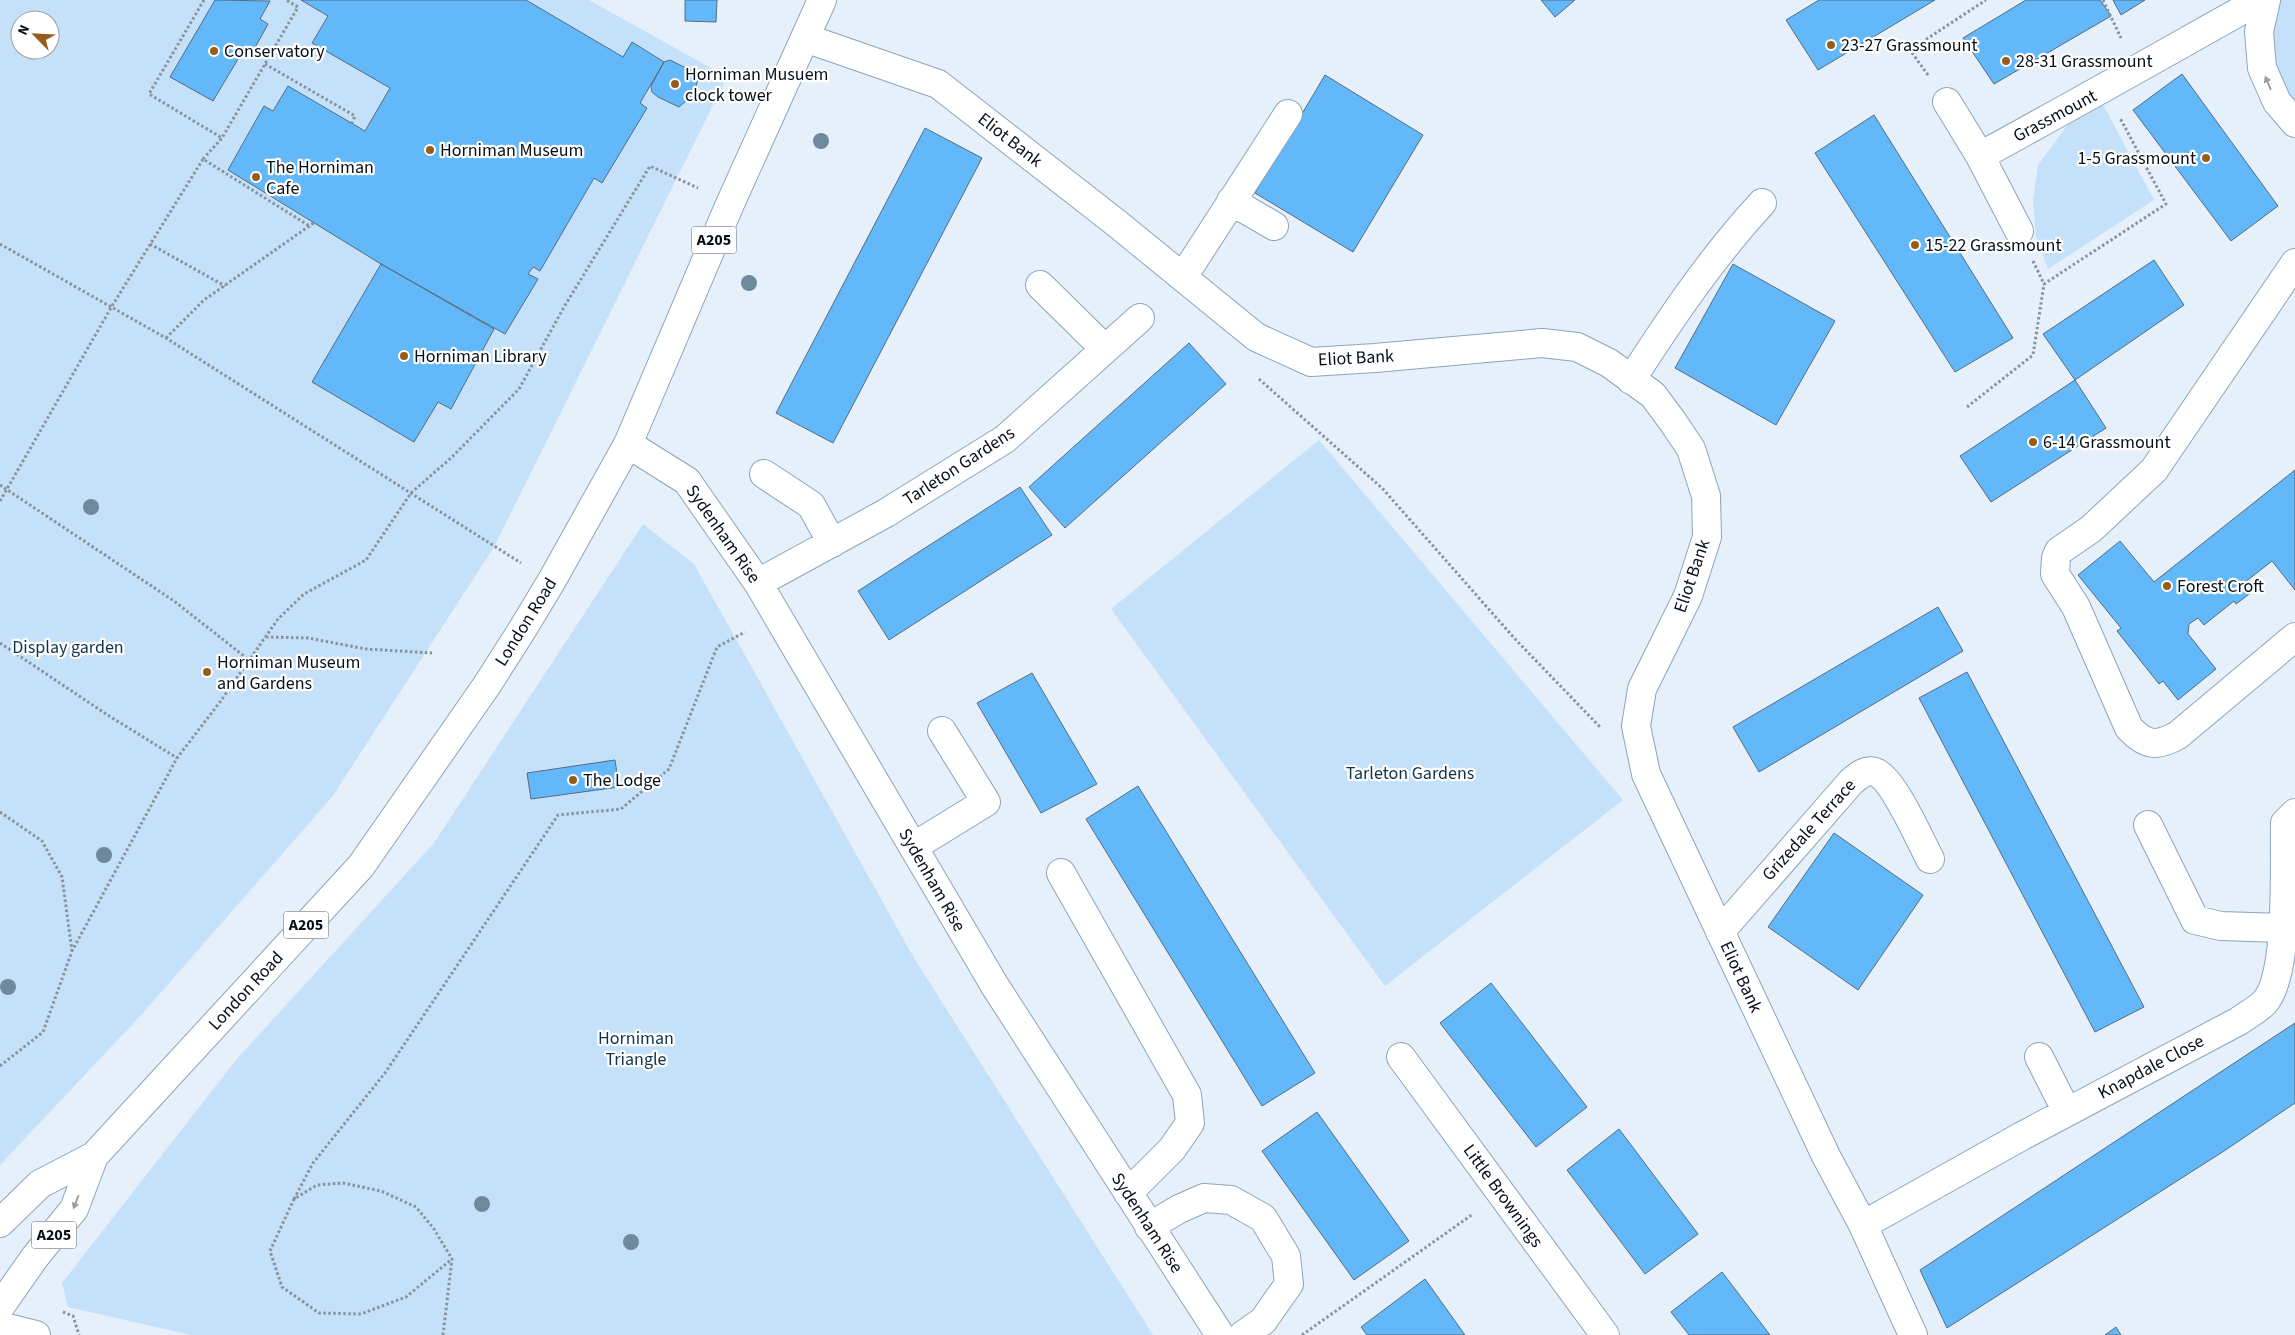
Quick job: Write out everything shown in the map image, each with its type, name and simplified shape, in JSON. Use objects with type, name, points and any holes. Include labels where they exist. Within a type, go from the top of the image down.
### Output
[{"type":"main road","name":"London Road","points":[[0,1223],[40,1184],[94,1156],[361,866],[487,685],[551,582],[628,444],[730,204],[822,0]]},
{"type":"main road","name":"Grassmount","points":[[1980,156],[2105,89],[2136,69],[2260,0]]},
{"type":"main road","points":[[2266,0],[2259,32],[2262,68],[2277,102],[2295,123]]},
{"type":"main road","name":"Eliot Bank","points":[[805,38],[938,84],[1183,277],[1256,337],[1311,362],[1542,343],[1577,347],[1609,363],[1653,395],[1674,422],[1691,449],[1706,496],[1707,537],[1688,596],[1642,689],[1636,726],[1646,774],[1826,1156],[1863,1225],[1913,1335]]},
{"type":"main road","points":[[1946,102],[1980,156],[2019,231]]},
{"type":"main road","points":[[1183,277],[1288,114]]},
{"type":"main road","points":[[1231,201],[1274,226]]},
{"type":"main road","points":[[1631,380],[1670,319],[1735,232],[1762,203]]},
{"type":"main road","points":[[2295,263],[2154,470],[2091,529],[2059,551],[2054,565],[2055,574],[2076,607],[2129,728],[2138,738],[2148,742],[2157,744],[2178,735],[2295,637]]},
{"type":"main road","points":[[1040,285],[1105,349]]},
{"type":"main road","name":"Tarleton Gardens","points":[[758,583],[886,513],[1005,439],[1140,318]]},
{"type":"main road","name":"Sydenham Rise","points":[[628,444],[687,481],[758,583],[995,986],[1220,1335]]},
{"type":"main road","points":[[764,474],[811,505],[832,542]]},
{"type":"main road","points":[[913,847],[986,802],[942,731]]},
{"type":"main road","name":"Grizedale Terrace","points":[[1720,932],[1851,782],[1867,771],[1882,776],[1890,785],[1930,859]]},
{"type":"main road","name":"Knapdale Close","points":[[1863,1225],[2067,1112],[2239,1020],[2264,1003],[2277,980],[2282,948],[2285,823],[2295,813]]},
{"type":"main road","points":[[2148,825],[2195,920],[2221,926],[2282,928]]},
{"type":"main road","points":[[1062,873],[1188,1095],[1190,1123],[1172,1149],[1128,1193]]},
{"type":"main road","points":[[2039,1056],[2067,1112]]},
{"type":"main road","name":"Little Brownings","points":[[1401,1057],[1605,1335]]},
{"type":"main road","name":"London Road","points":[[0,1307],[35,1257],[74,1209],[94,1156]]},
{"type":"main road","points":[[1149,1226],[1179,1209],[1204,1198],[1231,1200],[1263,1218],[1286,1256],[1289,1284],[1263,1321],[1243,1335]]},
{"type":"main road","points":[[0,1326],[36,1335]]},
{"type":"path","points":[[204,0],[149,94],[222,138]]},
{"type":"path","points":[[0,501],[112,306],[203,160],[222,138],[298,7],[286,0]]},
{"type":"path","points":[[1910,50],[1986,0]]},
{"type":"path","points":[[2103,0],[2110,16]]},
{"type":"path","points":[[265,64],[355,116],[352,123]]},
{"type":"path","points":[[2044,284],[2166,204],[2105,89]]},
{"type":"path","points":[[203,160],[311,227]]},
{"type":"path","points":[[0,1066],[43,1032],[72,951],[177,758],[278,619],[304,594],[366,560],[411,492],[452,458],[519,389],[574,291],[650,166],[730,204]]},
{"type":"path","points":[[166,338],[204,300],[316,222]]},
{"type":"path","points":[[1967,407],[2033,355],[2044,284],[2019,231]]},
{"type":"path","points":[[0,244],[166,338],[551,582]]},
{"type":"path","points":[[150,244],[225,286]]},
{"type":"path","points":[[1268,388],[1382,488],[1516,640],[1605,732]]},
{"type":"path","points":[[0,485],[174,601],[249,660]]},
{"type":"path","points":[[452,1259],[406,1297],[360,1314],[319,1313],[282,1287],[270,1251],[294,1198],[313,1163],[385,1073],[558,815],[621,810],[669,769],[717,647],[735,639],[775,611]]},
{"type":"path","points":[[266,637],[308,638],[366,649],[432,653]]},
{"type":"path","points":[[0,643],[106,714],[177,758]]},
{"type":"path","points":[[0,812],[42,841],[62,878],[72,951]]},
{"type":"path","points":[[294,1198],[317,1185],[343,1183],[381,1191],[416,1207],[434,1229],[452,1259],[443,1335]]},
{"type":"path","points":[[1302,1335],[1500,1194]]},
{"type":"green space","name":"Horniman Museum and Gardens","points":[[0,0],[589,0],[727,77],[494,547],[332,797],[143,1013],[0,1165]]},
{"type":"green space","points":[[2276,0],[2295,0],[2295,110],[2274,74],[2268,38]]},
{"type":"green space","points":[[2101,101],[2154,200],[2048,269],[2036,237],[2033,201],[2038,165],[2069,123]]},
{"type":"green space","name":"Tarleton Gardens","points":[[1319,440],[1623,800],[1385,986],[1111,609]]},
{"type":"green space","name":"Horniman Triangle","points":[[643,524],[694,564],[914,958],[1153,1335],[191,1335],[68,1307],[62,1283],[236,1060],[434,843]]},
{"type":"building","name":"Conservatory","points":[[215,0],[270,1],[260,19],[268,24],[252,53],[244,49],[213,101],[170,77]]},
{"type":"building","name":"Horniman Museum","points":[[301,0],[526,0],[623,57],[632,42],[664,62],[640,103],[647,108],[602,183],[594,178],[540,271],[533,267],[528,274],[538,279],[505,334],[381,264],[228,170],[264,106],[273,111],[288,86],[365,131],[390,88],[312,43],[328,16]]},
{"type":"building","points":[[685,0],[717,0],[716,22],[685,21]]},
{"type":"building","points":[[1541,0],[1575,0],[1555,17]]},
{"type":"building","name":"23-27 Grassmount","points":[[1819,0],[1935,0],[1818,70],[1786,20]]},
{"type":"building","name":"28-31 Grassmount","points":[[2026,0],[2100,0],[2111,16],[1994,84],[1963,38]]},
{"type":"building","points":[[2113,0],[2145,0],[2121,15]]},
{"type":"building","name":"Horniman Musuem clock tower","points":[[670,60],[692,71],[698,79],[694,94],[679,107],[652,92],[651,86],[664,62]]},
{"type":"building","name":"1-5 Grassmount","points":[[2182,74],[2278,206],[2231,241],[2133,110]]},
{"type":"building","points":[[1325,75],[1423,135],[1353,252],[1255,193]]},
{"type":"building","name":"15-22 Grassmount","points":[[1874,115],[2013,338],[1955,372],[1815,153]]},
{"type":"building","points":[[925,128],[982,158],[833,443],[776,413]]},
{"type":"building","name":"6-14 Grassmount","points":[[2154,260],[2184,305],[2075,380],[2043,334]]},
{"type":"building","name":"Horniman Library","points":[[381,264],[494,329],[451,409],[438,402],[414,442],[312,382]]},
{"type":"building","points":[[1733,264],[1835,321],[1776,425],[1675,368]]},
{"type":"building","points":[[1189,343],[1226,384],[1065,528],[1029,487]]},
{"type":"building","name":"6-14 Grassmount","points":[[2075,380],[2106,428],[1991,502],[1960,456]]},
{"type":"building","name":"Forest Croft","points":[[2295,470],[2295,590],[2272,561],[2244,583],[2252,592],[2236,604],[2234,601],[2204,625],[2198,618],[2189,624],[2188,634],[2216,669],[2178,700],[2163,681],[2159,684],[2117,631],[2121,628],[2078,575],[2120,541],[2154,582]]},
{"type":"building","points":[[1020,487],[1052,535],[889,640],[858,591]]},
{"type":"building","points":[[1938,607],[1963,651],[1759,772],[1733,727]]},
{"type":"building","points":[[1967,672],[2144,1007],[2095,1032],[1919,698]]},
{"type":"building","points":[[1032,673],[1097,784],[1041,813],[977,703]]},
{"type":"building","name":"The Lodge","points":[[615,760],[619,787],[531,799],[527,773]]},
{"type":"building","points":[[1138,786],[1315,1073],[1262,1106],[1086,819]]},
{"type":"building","points":[[1834,833],[1923,895],[1858,990],[1768,927]]},
{"type":"building","points":[[1491,983],[1587,1107],[1536,1147],[1440,1023]]},
{"type":"building","points":[[2295,1023],[2295,1103],[2224,1151],[1947,1328],[1920,1270]]},
{"type":"building","points":[[1317,1112],[1409,1241],[1354,1280],[1262,1151]]},
{"type":"building","points":[[1619,1129],[1698,1234],[1645,1274],[1567,1170]]},
{"type":"building","points":[[1722,1272],[1770,1335],[1689,1335],[1671,1312]]},
{"type":"building","points":[[1425,1279],[1465,1335],[1367,1335],[1361,1327]]},
{"type":"building","points":[[2116,1327],[2121,1335],[2105,1335]]},
{"type":"place","name":"23-27 Grassmount","points":[[1831,45]]},
{"type":"place","name":"Conservatory","points":[[214,51]]},
{"type":"place","name":"28-31 Grassmount","points":[[2006,61]]},
{"type":"place","name":"Horniman Musuem clock tower","points":[[675,84]]},
{"type":"place","name":"Horniman Museum","points":[[430,150]]},
{"type":"place","name":"1-5 Grassmount","points":[[2206,158]]},
{"type":"place","name":"The Horniman Cafe","points":[[256,177]]},
{"type":"place","name":"15-22 Grassmount","points":[[1915,245]]},
{"type":"place","name":"Horniman Library","points":[[404,356]]},
{"type":"place","name":"6-14 Grassmount","points":[[2033,442]]},
{"type":"place","name":"Forest Croft","points":[[2167,586]]},
{"type":"place","name":"Horniman Museum and Gardens","points":[[207,672]]},
{"type":"place","name":"The Lodge","points":[[573,780]]},
{"type":"park label","name":"Display garden","points":[[68,647]]}]
